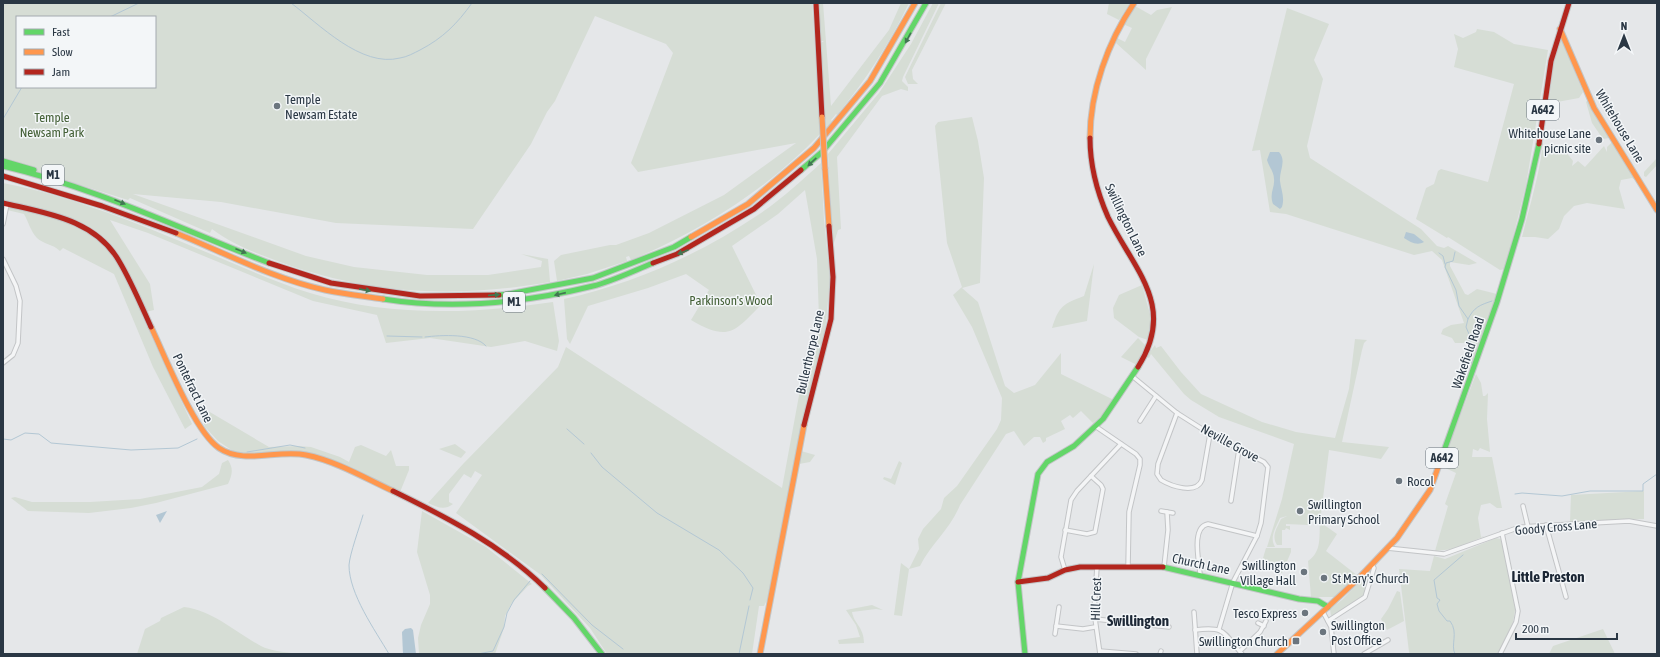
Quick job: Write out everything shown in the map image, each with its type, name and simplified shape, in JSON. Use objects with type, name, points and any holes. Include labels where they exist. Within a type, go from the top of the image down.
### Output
[{"type":"main road","name":"Bullerthorpe Lane","points":[[760,654],[793,490],[803,430],[830,319],[833,277],[818,56],[816,3]]},
{"type":"main road","name":"M1","points":[[3,161],[57,176],[268,262],[330,282],[375,292],[402,295],[475,297],[547,289],[608,274],[646,260],[699,235],[730,216],[787,174],[819,144],[861,95],[895,43],[915,3]]},
{"type":"main road","name":"M1","points":[[3,176],[120,212],[269,272],[326,290],[363,298],[424,305],[482,305],[545,297],[611,281],[689,250],[730,226],[780,190],[815,160],[860,110],[895,63],[926,3]]},
{"type":"main road","name":"Swillington Lane","points":[[1025,654],[1019,607],[1018,582],[1035,485],[1040,471],[1047,461],[1073,447],[1110,411],[1151,342],[1154,318],[1153,307],[1143,279],[1114,226],[1095,182],[1090,152],[1092,100],[1098,78],[1121,23],[1134,3]]},
{"type":"main road","name":"Wakefield Road","points":[[1277,654],[1372,565],[1414,517],[1430,490],[1497,302],[1530,189],[1539,142],[1548,73],[1569,3]]},
{"type":"main road","name":"Whitehouse Lane","points":[[1560,29],[1594,108],[1657,210]]},
{"type":"main road","name":"M1","points":[[3,166],[63,182],[102,195]]},
{"type":"main road","name":"Pontefract Lane","points":[[5,204],[77,223],[92,230],[106,242],[120,260],[199,427],[208,440],[220,450],[231,455],[243,457],[287,453],[305,454],[327,461],[421,505],[467,530],[500,552],[535,579],[577,622],[602,654]]},
{"type":"main road","name":"Church Lane","points":[[1018,582],[1048,578],[1065,570],[1080,567],[1164,567],[1200,574],[1299,599],[1317,600],[1323,602],[1328,607]]},
{"type":"street","points":[[3,224],[5,204]]},
{"type":"street","points":[[3,259],[16,286],[20,301],[18,343],[13,355],[3,363]]},
{"type":"street","name":"Neville Grove","points":[[1132,376],[1177,413],[1210,434],[1264,462],[1268,467],[1261,523],[1257,536],[1233,582],[1219,629]]},
{"type":"street","points":[[1140,422],[1156,396]]},
{"type":"street","points":[[1177,413],[1158,464],[1157,474],[1161,480],[1193,489],[1199,486],[1202,480],[1210,434]]},
{"type":"street","points":[[1095,426],[1136,454],[1141,462],[1129,512],[1128,567]]},
{"type":"street","points":[[1065,570],[1061,557],[1072,497],[1121,444]]},
{"type":"street","points":[[1231,501],[1239,449]]},
{"type":"street","points":[[1065,530],[1087,534],[1094,532],[1103,489],[1101,485],[1091,476]]},
{"type":"street","points":[[1523,506],[1528,527]]},
{"type":"street","points":[[1161,510],[1173,513]]},
{"type":"street","points":[[1164,567],[1168,530],[1167,512]]},
{"type":"street","name":"Goody Cross Lane","points":[[1386,548],[1444,554],[1502,534],[1514,528],[1629,521],[1657,526]]},
{"type":"street","points":[[1200,574],[1197,537],[1198,531],[1202,526],[1208,524],[1257,536]]},
{"type":"street","points":[[1546,525],[1566,597]]},
{"type":"street","points":[[1500,654],[1516,622],[1518,611],[1502,534]]},
{"type":"street","points":[[1328,621],[1365,597],[1374,568],[1372,565]]},
{"type":"street","name":"Hill Crest","points":[[1097,567],[1095,627],[1100,652]]},
{"type":"street","points":[[1055,634],[1059,607]]},
{"type":"street","points":[[1194,612],[1198,654]]},
{"type":"street","points":[[1323,612],[1331,627],[1334,654]]},
{"type":"street","points":[[1095,619],[1169,627]]},
{"type":"street","points":[[1159,626],[1160,620]]},
{"type":"street","points":[[1195,630],[1212,628],[1219,629],[1241,652],[1260,632],[1266,621]]},
{"type":"street","points":[[1258,623],[1264,626]]},
{"type":"street","points":[[1056,626],[1082,629],[1095,627]]},
{"type":"street","points":[[1364,654],[1388,640]]},
{"type":"street","points":[[1100,652],[1136,654]]},
{"type":"green space","name":"Temple Newsam Estate","points":[[3,3],[812,3],[820,134],[778,173],[755,191],[708,222],[683,236],[631,260],[629,256],[626,257],[627,261],[587,274],[557,281],[554,261],[561,255],[616,245],[649,233],[724,195],[796,143],[638,172],[631,163],[673,53],[666,44],[595,16],[555,101],[547,112],[531,144],[473,229],[336,223],[221,202],[133,194],[306,256],[354,267],[427,275],[488,275],[541,267],[542,261],[521,254],[548,259],[550,282],[481,290],[447,291],[381,287],[348,281],[314,273],[253,252],[228,240],[212,229],[210,233],[130,198],[128,200],[3,162]]},
{"type":"green space","points":[[818,3],[823,3],[831,106],[889,30],[901,3],[909,3],[876,61],[848,102],[831,120],[832,121],[826,129],[821,43],[824,41],[820,41]]},
{"type":"green space","points":[[933,3],[939,3],[903,77],[902,81],[908,87],[908,91],[901,89],[882,96],[837,157],[841,229],[838,230],[833,246],[828,154],[879,93],[911,44]]},
{"type":"green space","points":[[941,3],[946,3],[912,70],[913,79],[918,84],[908,84],[905,77]]},
{"type":"green space","points":[[1109,3],[1130,3],[1119,20],[1107,14]]},
{"type":"green space","points":[[1135,6],[1151,15],[1157,10],[1172,7],[1146,59],[1146,70],[1116,43],[1117,38],[1125,42],[1132,28],[1123,24]]},
{"type":"green space","points":[[1287,8],[1329,24],[1314,60],[1323,79],[1307,146],[1310,158],[1421,229],[1437,246],[1444,248],[1448,246],[1477,263],[1469,265],[1450,262],[1450,266],[1465,294],[1468,295],[1477,289],[1497,294],[1472,367],[1467,343],[1455,343],[1452,338],[1441,334],[1443,329],[1451,325],[1464,323],[1442,260],[1432,251],[1414,255],[1286,214],[1270,212],[1260,150],[1252,151]]},
{"type":"green space","points":[[1477,29],[1494,32],[1514,44],[1548,50],[1526,185],[1505,269],[1500,270],[1448,237],[1447,238],[1416,219],[1426,188],[1434,184],[1438,171],[1441,169],[1488,182],[1514,84],[1454,67],[1458,49],[1454,34],[1463,38],[1476,32]]},
{"type":"green space","points":[[1561,38],[1583,92],[1579,98],[1549,102],[1555,54]]},
{"type":"green space","points":[[1588,100],[1609,138],[1603,139],[1592,123],[1586,102]]},
{"type":"green space","points":[[972,117],[978,141],[984,178],[980,283],[962,288],[978,302],[1005,386],[1014,393],[1035,385],[1061,353],[1061,374],[1114,400],[1107,411],[1093,423],[1081,411],[1073,418],[1070,415],[1061,421],[1065,429],[1046,438],[1046,441],[1043,443],[1040,437],[1034,437],[1024,446],[1014,431],[1006,434],[960,505],[952,521],[920,566],[909,569],[919,549],[918,539],[923,529],[941,509],[944,498],[957,486],[997,429],[1001,420],[1002,398],[972,327],[953,295],[962,287],[947,243],[935,126],[938,122]]},
{"type":"green space","points":[[1612,142],[1637,181],[1632,178],[1621,180],[1619,188],[1625,209],[1587,203],[1574,206],[1564,216],[1559,229],[1548,239],[1522,237],[1536,183],[1542,150],[1549,152],[1566,152],[1573,161],[1572,166],[1578,161],[1585,167],[1604,146],[1607,152],[1607,147]]},
{"type":"green space","points":[[1657,158],[1657,165],[1646,177],[1644,176],[1644,172]]},
{"type":"green space","name":"Parkinson's Wood","points":[[821,163],[824,220],[830,279],[825,333],[799,439],[790,494],[767,600],[764,606],[759,606],[752,654],[607,654],[590,628],[541,575],[456,513],[482,475],[475,471],[471,478],[464,474],[449,494],[449,502],[453,504],[450,506],[440,508],[428,503],[463,464],[558,367],[566,347],[782,488],[800,390],[816,343],[819,319],[817,259],[805,190],[778,214],[732,246],[761,305],[744,322],[730,331],[714,331],[691,320],[709,290],[686,274],[648,288],[588,306],[570,344],[567,339],[564,299],[615,285],[689,255],[736,229],[775,203]]},
{"type":"green space","points":[[3,183],[50,194],[98,209],[144,226],[279,282],[310,293],[340,301],[400,310],[431,311],[492,309],[553,302],[559,341],[557,351],[525,341],[491,347],[430,338],[386,343],[377,315],[313,301],[148,233],[110,220],[150,284],[154,310],[146,312],[124,263],[109,242],[83,223],[68,217],[3,201]]},
{"type":"green space","points":[[3,205],[66,221],[94,235],[106,245],[116,258],[127,278],[143,313],[142,316],[192,424],[185,429],[153,367],[114,274],[63,248],[60,251],[39,240],[33,233],[24,214],[3,209]]},
{"type":"green space","points":[[1094,264],[1087,321],[1052,328],[1057,315],[1066,304],[1084,296]]},
{"type":"green space","points":[[1142,285],[1151,318],[1148,340],[1139,337],[1114,318],[1113,308],[1119,295]]},
{"type":"green space","points":[[1138,338],[1146,346],[1137,365],[1121,357]]},
{"type":"green space","points":[[1355,339],[1367,340],[1364,343],[1362,350],[1342,442],[1389,447],[1381,459],[1329,450],[1320,522],[1309,519],[1309,525],[1286,524],[1286,526],[1290,526],[1290,530],[1286,528],[1285,530],[1282,530],[1282,545],[1277,545],[1275,542],[1275,532],[1281,519],[1287,516],[1280,518],[1273,536],[1273,543],[1275,547],[1267,547],[1282,499],[1294,444],[1219,417],[1191,400],[1184,394],[1151,354],[1149,358],[1146,357],[1155,345],[1156,348],[1161,346],[1181,372],[1201,394],[1262,422],[1296,432],[1335,438],[1349,389]]},
{"type":"green space","points":[[1476,374],[1481,383],[1483,396],[1488,393],[1487,419],[1490,452],[1480,448],[1478,451],[1473,449],[1472,457],[1492,457],[1502,508],[1497,508],[1490,503],[1481,505],[1478,518],[1481,537],[1485,536],[1454,549],[1435,551],[1448,506],[1445,504],[1456,473],[1441,466]]},
{"type":"green space","points":[[203,408],[269,447],[311,447],[340,457],[349,462],[355,447],[361,445],[386,456],[391,450],[396,466],[409,466],[409,470],[400,492],[314,455],[239,455],[218,441],[205,427],[200,413]]},
{"type":"green space","points":[[455,444],[466,452],[461,458],[439,449]]},
{"type":"green space","points":[[801,451],[815,455],[810,462],[799,464]]},
{"type":"green space","points":[[228,460],[232,472],[228,484],[131,508],[89,513],[28,511],[11,498],[15,497],[32,502],[90,502],[140,499],[202,487],[219,474],[222,463]]},
{"type":"green space","points":[[899,461],[902,463],[895,485],[883,479],[884,477],[891,479]]},
{"type":"green space","points":[[1644,491],[1644,519],[1570,522],[1571,495]]},
{"type":"green space","points":[[422,511],[486,547],[532,584],[528,586],[512,603],[505,616],[504,628],[495,654],[419,654],[418,638],[421,625],[430,604],[430,595],[417,552]]},
{"type":"green space","points":[[1320,522],[1337,534],[1326,551],[1358,576],[1336,597],[1311,597],[1308,561],[1316,553],[1318,548]]},
{"type":"green space","points":[[1496,538],[1501,539],[1516,605],[1513,622],[1498,654],[1410,654],[1399,569],[1430,571],[1434,556],[1445,559]]},
{"type":"green space","points":[[1266,548],[1291,548],[1291,552],[1282,573],[1260,568]]},
{"type":"green space","points":[[901,563],[909,569],[902,616],[894,615]]},
{"type":"green space","points":[[1372,569],[1365,595],[1360,600],[1331,616],[1330,609],[1342,600]]},
{"type":"green space","points":[[1397,591],[1400,592],[1404,621],[1387,630],[1381,619]]},
{"type":"green space","points":[[872,605],[883,610],[876,609],[852,612],[861,629],[864,643],[839,644],[838,640],[860,637],[856,625],[846,610]]},
{"type":"green space","points":[[184,607],[195,609],[215,617],[265,648],[297,654],[137,654],[145,629],[160,621],[161,618]]},
{"type":"green space","points":[[1603,629],[1615,654],[1549,654],[1553,646]]},
{"type":"water","points":[[1270,152],[1279,152],[1283,162],[1280,181],[1283,200],[1282,207],[1280,209],[1273,204],[1272,200],[1274,176],[1267,160]]},
{"type":"water","points":[[1406,232],[1414,234],[1424,242],[1416,244],[1409,241],[1404,238]]},
{"type":"water","points":[[167,511],[160,523],[156,515]]},
{"type":"water","points":[[411,628],[413,630],[416,654],[403,654],[402,632],[405,629]]},
{"type":"waterway","points":[[112,16],[139,3]]},
{"type":"waterway","points":[[291,3],[341,42],[356,51],[370,57],[385,59],[408,56],[436,41],[461,18],[472,3]]},
{"type":"waterway","points":[[3,119],[21,88]]},
{"type":"waterway","points":[[1455,252],[1453,261],[1446,263],[1445,267],[1456,290],[1459,306],[1468,319],[1466,327],[1469,334]]},
{"type":"waterway","points":[[1439,253],[1443,256],[1445,264]]},
{"type":"waterway","points":[[1468,319],[1478,307],[1492,301]]},
{"type":"waterway","points":[[387,336],[422,337]]},
{"type":"waterway","points":[[425,337],[466,337],[481,342],[486,346]]},
{"type":"waterway","points":[[1469,337],[1471,363]]},
{"type":"waterway","points":[[567,429],[584,444]]},
{"type":"waterway","points":[[3,439],[11,440],[25,433],[39,434],[51,443],[131,450],[178,448],[197,439]]},
{"type":"waterway","points":[[247,452],[290,445],[305,448]]},
{"type":"waterway","points":[[591,453],[602,467],[657,513],[719,550],[743,573],[753,588],[750,600]]},
{"type":"waterway","points":[[1515,494],[1522,493],[1562,496],[1590,491],[1643,491],[1643,484],[1657,474]]},
{"type":"waterway","points":[[363,515],[350,560],[350,576],[358,600],[389,654]]},
{"type":"waterway","points":[[1455,654],[1453,647],[1453,625],[1450,621],[1447,621],[1439,611],[1437,604],[1440,600],[1437,598],[1434,580],[1463,555]]},
{"type":"waterway","points":[[542,574],[592,625],[623,649]]},
{"type":"waterway","points":[[478,654],[493,651],[504,627],[507,613],[514,600],[530,581]]},
{"type":"waterway","points":[[739,654],[749,606]]},
{"type":"traffic: fast","points":[[801,170],[822,152],[880,83],[926,3]]},
{"type":"traffic: fast","points":[[1440,462],[1497,302],[1522,219],[1539,144]]},
{"type":"traffic: fast","points":[[3,161],[34,170]]},
{"type":"traffic: fast","points":[[3,166],[38,175],[105,197],[269,263]]},
{"type":"traffic: fast","points":[[499,295],[593,278],[674,247],[691,237]]},
{"type":"traffic: fast","points":[[383,299],[435,304],[462,304],[488,303],[541,297],[600,284],[616,279],[653,263]]},
{"type":"traffic: fast","points":[[1025,654],[1018,582],[1038,474],[1047,462],[1074,446],[1103,419],[1138,367]]},
{"type":"traffic: fast","points":[[1163,567],[1299,599],[1318,601],[1328,607]]},
{"type":"traffic: fast","points":[[545,588],[574,618],[602,654]]},
{"type":"traffic: slow","points":[[691,237],[748,204],[814,148],[870,81],[915,3]]},
{"type":"traffic: slow","points":[[1090,138],[1093,103],[1102,68],[1116,34],[1134,3]]},
{"type":"traffic: slow","points":[[1560,29],[1594,108],[1657,210]]},
{"type":"traffic: slow","points":[[822,117],[825,169]]},
{"type":"traffic: slow","points":[[825,169],[829,226]]},
{"type":"traffic: slow","points":[[176,233],[250,265],[287,279],[325,290],[383,299]]},
{"type":"traffic: slow","points":[[151,327],[190,410],[209,439],[219,448],[229,453],[250,456],[284,454],[306,455],[328,461],[350,470],[393,491]]},
{"type":"traffic: slow","points":[[760,654],[804,425]]},
{"type":"traffic: slow","points":[[1277,654],[1357,580],[1397,538],[1430,490],[1440,462]]},
{"type":"traffic: jam","points":[[816,3],[822,117]]},
{"type":"traffic: jam","points":[[1539,144],[1551,61],[1569,3]]},
{"type":"traffic: jam","points":[[1090,138],[1093,168],[1097,188],[1104,208],[1139,272],[1153,307],[1153,325],[1149,345],[1138,367]]},
{"type":"traffic: jam","points":[[653,263],[677,254],[754,209],[801,170]]},
{"type":"traffic: jam","points":[[3,176],[102,206],[176,233]]},
{"type":"traffic: jam","points":[[3,203],[35,210],[68,220],[97,236],[109,247],[119,261],[132,285],[151,327]]},
{"type":"traffic: jam","points":[[804,425],[831,319],[833,277],[829,226]]},
{"type":"traffic: jam","points":[[269,263],[331,283],[420,296],[499,295]]},
{"type":"traffic: jam","points":[[393,491],[454,522],[492,546],[510,558],[545,588]]},
{"type":"traffic: jam","points":[[1018,582],[1048,578],[1065,570],[1080,567],[1163,567]]},
{"type":"place","name":"Temple Newsam Estate","points":[[277,106]]},
{"type":"place","name":"Whitehouse Lane picnic site","points":[[1599,140]]},
{"type":"place","name":"Rocol","points":[[1399,481]]},
{"type":"place","name":"Swillington Primary School","points":[[1300,511]]},
{"type":"place","name":"Swillington Village Hall","points":[[1304,572]]},
{"type":"place","name":"St Mary's Church","points":[[1324,578]]},
{"type":"place","name":"Tesco Express","points":[[1305,613]]},
{"type":"place","name":"Swillington Post Office","points":[[1323,632]]},
{"type":"place","name":"Swillington Church","points":[[1296,641]]},
{"type":"district","name":"Little Preston","points":[[1548,576]]},
{"type":"district","name":"Swillington","points":[[1138,620]]},
{"type":"park label","name":"Temple Newsam Park","points":[[52,124]]}]
